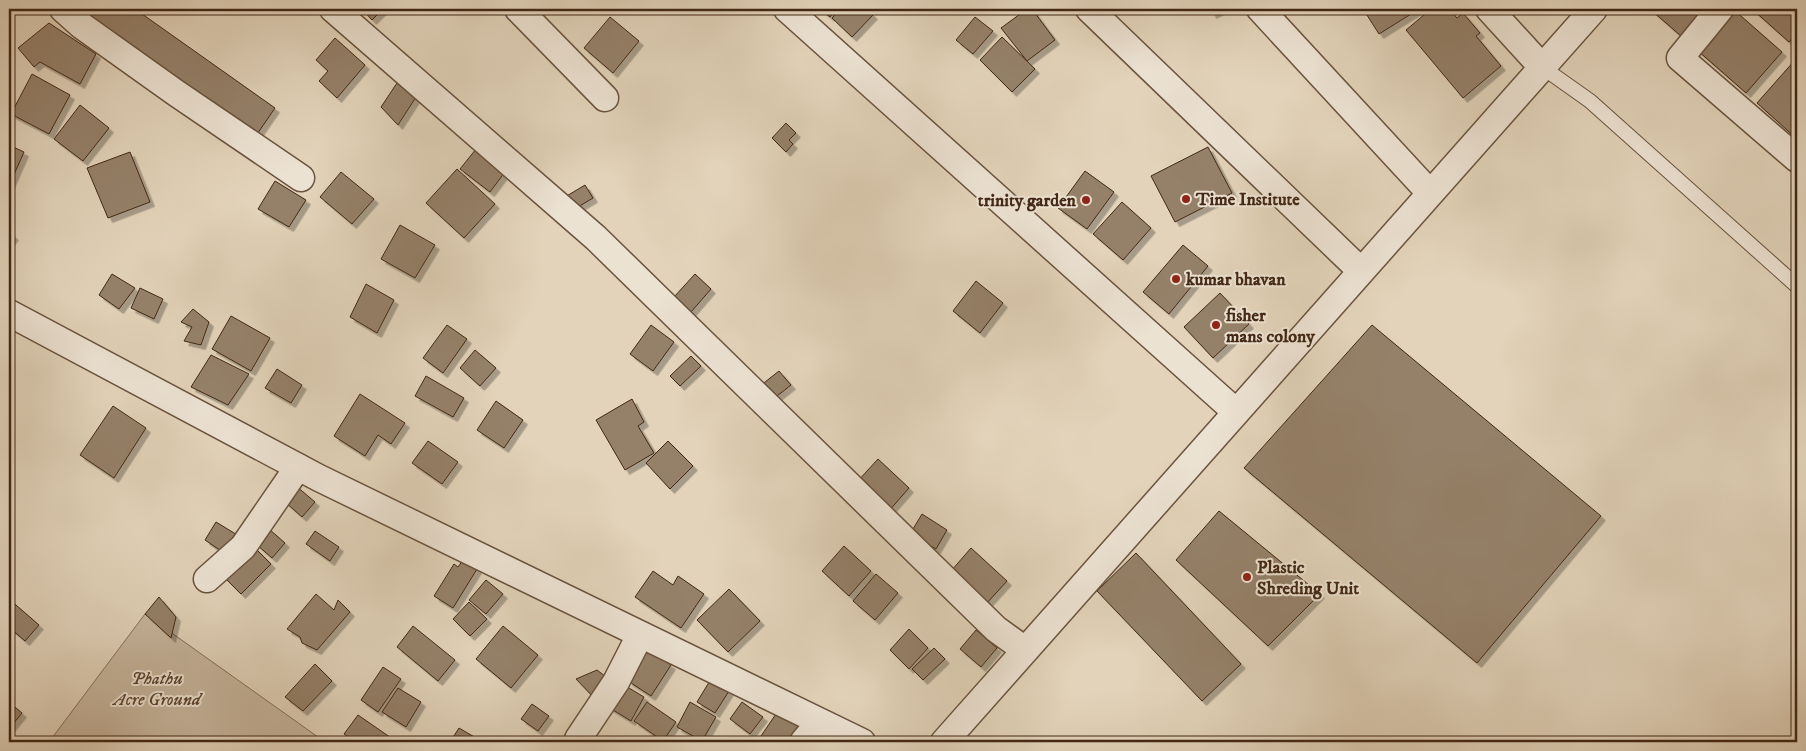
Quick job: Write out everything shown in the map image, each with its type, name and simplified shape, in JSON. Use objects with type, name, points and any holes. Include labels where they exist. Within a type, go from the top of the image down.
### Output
[{"type":"street","points":[[63,9],[82,26],[176,94],[301,178]]},
{"type":"street","points":[[333,9],[596,238],[996,629],[1025,650]]},
{"type":"street","points":[[518,9],[605,98]]},
{"type":"street","points":[[787,9],[1236,412]]},
{"type":"street","points":[[1089,9],[1361,271]]},
{"type":"street","points":[[1260,9],[1430,193]]},
{"type":"street","points":[[1489,9],[1542,67]]},
{"type":"street","points":[[944,742],[1594,9]]},
{"type":"street","points":[[1720,9],[1680,58],[1797,160]]},
{"type":"street","points":[[9,314],[298,467],[640,635],[811,733],[862,742]]},
{"type":"street","points":[[207,579],[244,547],[298,467]]},
{"type":"street","points":[[578,739],[616,682],[640,635]]},
{"type":"lane","points":[[1542,67],[1590,101],[1797,286]]},
{"type":"green space","name":"Phathu Acre Ground","points":[[145,614],[325,742],[49,742]]},
{"type":"building","points":[[90,9],[135,9],[275,108],[253,140],[82,20]]},
{"type":"building","points":[[362,9],[383,9],[372,20]]},
{"type":"building","points":[[820,9],[836,9],[830,17]]},
{"type":"building","points":[[841,9],[867,9],[873,15],[852,37],[832,18]]},
{"type":"building","points":[[1027,9],[1032,9],[1055,40],[1027,61],[1001,28]]},
{"type":"building","points":[[1210,9],[1222,9],[1212,14]]},
{"type":"building","points":[[1369,9],[1419,9],[1379,34],[1365,12]]},
{"type":"building","points":[[1431,9],[1449,9],[1457,18],[1463,13],[1480,33],[1476,36],[1501,66],[1463,98],[1406,30]]},
{"type":"building","points":[[1650,9],[1706,9],[1682,37]]},
{"type":"building","points":[[1733,9],[1782,52],[1746,93],[1697,50]]},
{"type":"building","points":[[1752,9],[1797,9],[1797,33],[1789,42]]},
{"type":"building","points":[[610,17],[639,41],[613,73],[584,48]]},
{"type":"building","points":[[975,17],[993,31],[973,54],[956,40]]},
{"type":"building","points":[[49,23],[96,54],[80,84],[40,62],[34,67],[18,48]]},
{"type":"building","points":[[1002,37],[1035,69],[1012,92],[980,60]]},
{"type":"building","points":[[335,38],[365,65],[337,98],[319,81],[328,71],[316,60]]},
{"type":"building","points":[[1795,60],[1797,62],[1797,139],[1757,103]]},
{"type":"building","points":[[32,74],[70,95],[49,134],[11,114]]},
{"type":"building","points":[[397,83],[416,97],[398,125],[381,107]]},
{"type":"building","points":[[80,105],[109,128],[83,161],[54,139]]},
{"type":"building","points":[[786,123],[796,133],[789,140],[793,144],[786,152],[772,138]]},
{"type":"building","points":[[9,145],[24,152],[9,186]]},
{"type":"building","name":"Time Institute","points":[[1208,147],[1232,193],[1175,222],[1151,176]]},
{"type":"building","points":[[476,149],[505,172],[490,192],[460,169]]},
{"type":"building","points":[[130,152],[150,202],[108,218],[87,168]]},
{"type":"building","points":[[457,169],[495,204],[464,238],[426,203]]},
{"type":"building","name":"trinity garden","points":[[1085,171],[1114,192],[1087,229],[1058,208]]},
{"type":"building","points":[[341,172],[374,199],[352,224],[320,197]]},
{"type":"building","points":[[275,181],[306,200],[289,227],[258,209]]},
{"type":"building","points":[[585,185],[593,198],[573,210],[565,197]]},
{"type":"building","points":[[1122,202],[1151,228],[1123,260],[1093,234]]},
{"type":"building","points":[[400,225],[435,245],[415,278],[381,259]]},
{"type":"building","points":[[9,231],[14,236],[9,242]]},
{"type":"building","name":"kumar bhavan","points":[[1183,245],[1208,266],[1169,314],[1143,292]]},
{"type":"building","points":[[112,274],[135,288],[119,309],[99,295]]},
{"type":"building","points":[[695,274],[711,289],[691,312],[674,297]]},
{"type":"building","points":[[976,281],[1003,303],[980,333],[953,311]]},
{"type":"building","points":[[366,284],[394,300],[377,333],[350,317]]},
{"type":"building","points":[[140,288],[163,299],[154,319],[131,308]]},
{"type":"building","name":"fisher mans colony","points":[[1220,293],[1249,324],[1213,358],[1184,327]]},
{"type":"building","points":[[193,309],[209,322],[201,345],[184,341],[192,327],[181,322]]},
{"type":"building","points":[[231,316],[270,338],[251,371],[212,349]]},
{"type":"building","points":[[447,325],[467,339],[443,373],[423,358]]},
{"type":"building","points":[[651,325],[674,342],[653,371],[630,354]]},
{"type":"building","points":[[1372,325],[1601,516],[1477,663],[1244,468]]},
{"type":"building","points":[[475,350],[496,368],[480,386],[460,368]]},
{"type":"building","points":[[211,355],[249,374],[228,405],[191,387]]},
{"type":"building","points":[[691,356],[701,366],[680,386],[670,376]]},
{"type":"building","points":[[277,369],[302,385],[291,403],[265,388]]},
{"type":"building","points":[[779,371],[791,385],[772,400],[760,386]]},
{"type":"building","points":[[426,376],[464,398],[453,417],[415,396]]},
{"type":"building","points":[[360,394],[405,423],[391,444],[378,435],[365,456],[334,436]]},
{"type":"building","points":[[632,399],[644,422],[638,426],[654,453],[625,470],[596,420]]},
{"type":"building","points":[[496,401],[523,420],[504,448],[477,430]]},
{"type":"building","points":[[113,406],[146,428],[114,478],[80,455]]},
{"type":"building","points":[[428,441],[458,462],[442,484],[412,463]]},
{"type":"building","points":[[668,441],[693,466],[670,489],[646,463]]},
{"type":"building","points":[[878,459],[909,488],[888,512],[856,483]]},
{"type":"building","points":[[296,486],[315,502],[302,517],[284,501]]},
{"type":"building","name":"Plastic Shreding Unit","points":[[1219,511],[1320,594],[1268,646],[1176,560]]},
{"type":"building","points":[[922,514],[947,530],[936,549],[910,534]]},
{"type":"building","points":[[216,522],[239,536],[227,555],[205,540]]},
{"type":"building","points":[[269,529],[285,543],[272,558],[256,544]]},
{"type":"building","points":[[315,531],[339,547],[330,561],[306,544]]},
{"type":"building","points":[[253,546],[271,564],[241,594],[223,576]]},
{"type":"building","points":[[844,546],[871,571],[849,596],[822,571]]},
{"type":"building","points":[[971,548],[1007,581],[987,603],[951,571]]},
{"type":"building","points":[[1136,553],[1241,664],[1202,701],[1097,591]]},
{"type":"building","points":[[463,560],[477,569],[453,608],[434,596],[454,564],[458,567]]},
{"type":"building","points":[[653,571],[673,585],[678,576],[704,594],[681,628],[635,597]]},
{"type":"building","points":[[876,574],[898,593],[875,620],[853,601]]},
{"type":"building","points":[[486,580],[503,594],[486,614],[469,600]]},
{"type":"building","points":[[729,589],[760,621],[728,652],[697,620]]},
{"type":"building","points":[[316,594],[334,610],[338,600],[350,612],[317,650],[302,643],[300,637],[287,629]]},
{"type":"building","points":[[159,597],[176,617],[171,638],[145,614]]},
{"type":"building","points":[[9,599],[39,625],[25,641],[11,629],[9,632]]},
{"type":"building","points":[[469,602],[487,619],[470,636],[453,619]]},
{"type":"building","points":[[413,626],[455,660],[438,681],[397,647]]},
{"type":"building","points":[[503,626],[538,655],[511,688],[476,659]]},
{"type":"building","points":[[909,629],[928,648],[909,669],[890,650]]},
{"type":"building","points":[[976,630],[997,648],[981,667],[960,649]]},
{"type":"building","points":[[934,648],[945,659],[923,680],[912,669]]},
{"type":"building","points":[[647,650],[671,665],[651,696],[628,681]]},
{"type":"building","points":[[315,664],[332,681],[303,711],[285,697]]},
{"type":"building","points":[[383,667],[401,679],[378,712],[361,700]]},
{"type":"building","points":[[597,670],[614,683],[598,702],[576,679]]},
{"type":"building","points":[[711,679],[729,691],[715,713],[697,702]]},
{"type":"building","points":[[619,682],[644,697],[631,721],[605,705]]},
{"type":"building","points":[[398,688],[421,702],[406,727],[382,712]]},
{"type":"building","points":[[9,702],[22,713],[9,729]]},
{"type":"building","points":[[647,702],[676,722],[663,741],[634,721]]},
{"type":"building","points":[[690,702],[716,717],[702,741],[677,727]]},
{"type":"building","points":[[742,702],[763,717],[750,734],[730,719]]},
{"type":"building","points":[[532,704],[549,716],[538,731],[521,719]]},
{"type":"building","points":[[778,711],[802,727],[792,742],[770,742],[761,736]]},
{"type":"building","points":[[358,715],[397,742],[356,742],[344,734]]},
{"type":"building","points":[[459,728],[483,742],[450,742]]},
{"type":"building","points":[[820,732],[833,742],[813,742]]},
{"type":"place","name":"Time Institute","points":[[1186,199]]},
{"type":"place","name":"trinity garden","points":[[1086,200]]},
{"type":"place","name":"kumar bhavan","points":[[1176,279]]},
{"type":"place","name":"fisher mans colony","points":[[1216,325]]},
{"type":"place","name":"Plastic Shreding Unit","points":[[1247,577]]}]
